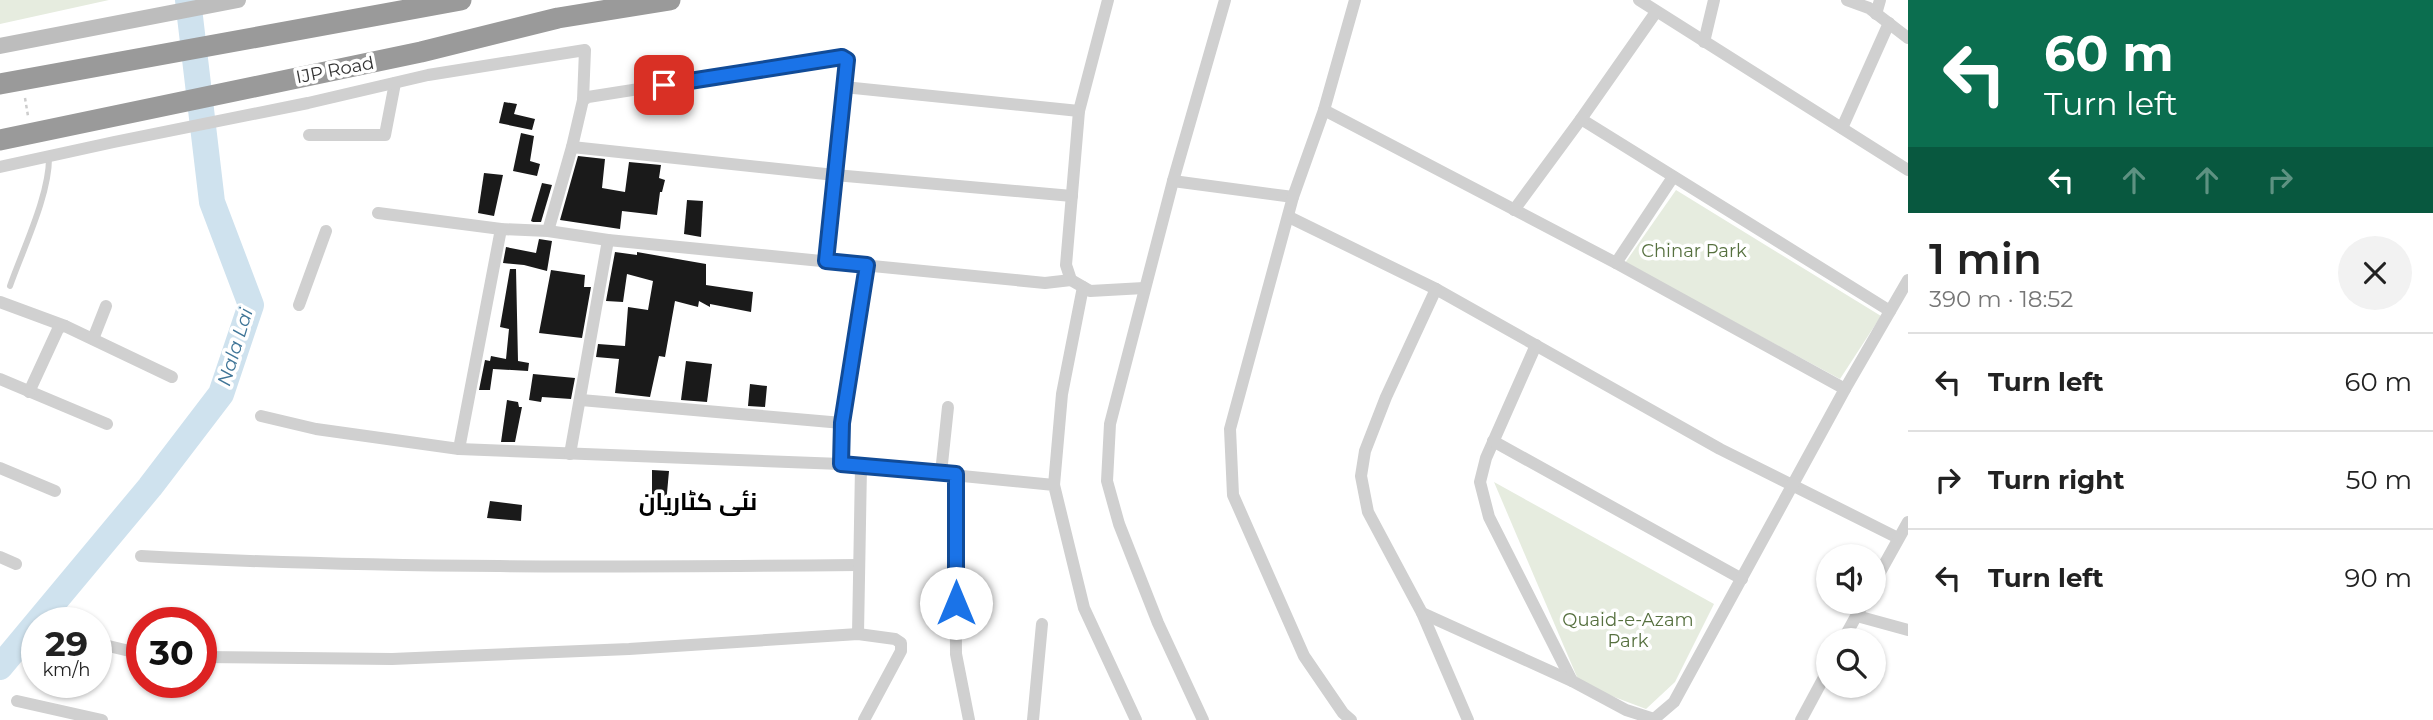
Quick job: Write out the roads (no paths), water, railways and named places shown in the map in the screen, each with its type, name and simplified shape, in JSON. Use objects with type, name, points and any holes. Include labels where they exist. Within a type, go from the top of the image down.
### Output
[{"type":"highway","points":[[0,84],[461,0]]},
{"type":"highway","name":"IJP Road","points":[[0,140],[421,52],[558,18],[670,0]]},
{"type":"main road","points":[[0,46],[238,0]]},
{"type":"street","points":[[1071,280],[1066,265],[1079,111],[1108,0]]},
{"type":"street","points":[[1203,720],[1158,623],[1119,524],[1107,481],[1110,424],[1173,181],[1225,0]]},
{"type":"street","points":[[1352,720],[1343,713],[1304,656],[1233,495],[1230,429],[1293,197],[1324,110],[1355,0]]},
{"type":"street","points":[[1639,0],[1908,170]]},
{"type":"street","points":[[1704,41],[1714,0]]},
{"type":"street","points":[[1847,0],[1869,8],[1908,38]]},
{"type":"street","points":[[1876,13],[1880,0]]},
{"type":"street","points":[[1514,210],[1656,12]]},
{"type":"street","points":[[1842,128],[1889,23]]},
{"type":"street","points":[[0,167],[308,103],[428,75],[585,50],[583,100],[548,231]]},
{"type":"street","points":[[421,52],[428,75]]},
{"type":"street","points":[[583,100],[588,97],[842,57],[847,60],[826,261]]},
{"type":"street","points":[[309,135],[385,135],[395,83]]},
{"type":"street","points":[[844,88],[1079,111]]},
{"type":"street","points":[[1324,110],[1616,263],[1845,389]]},
{"type":"street","points":[[1581,119],[1890,311]]},
{"type":"street","points":[[572,147],[835,175],[1072,196]]},
{"type":"street","points":[[1616,263],[1673,177]]},
{"type":"street","points":[[1173,181],[1293,197]]},
{"type":"street","points":[[378,213],[501,229],[548,231],[608,240],[1045,283],[1071,280],[1090,291],[1144,288]]},
{"type":"street","points":[[1289,216],[1436,289],[1792,487],[1898,538]]},
{"type":"street","points":[[459,449],[501,229]]},
{"type":"street","points":[[299,305],[326,232]]},
{"type":"street","points":[[570,453],[608,240]]},
{"type":"street","points":[[841,464],[842,423],[867,265]]},
{"type":"street","points":[[1422,613],[1572,681],[1626,710],[1654,719],[1674,702],[1845,389],[1908,280]]},
{"type":"street","points":[[1083,287],[1062,394],[1054,485],[1084,608],[1136,720]]},
{"type":"street","points":[[1436,289],[1386,397],[1365,451],[1361,476],[1368,512],[1422,613],[1468,720]]},
{"type":"street","points":[[0,302],[65,326],[172,377]]},
{"type":"street","points":[[93,339],[106,306]]},
{"type":"street","points":[[29,392],[59,327],[65,326]]},
{"type":"street","points":[[1536,345],[1486,458],[1480,482],[1489,517],[1572,681]]},
{"type":"street","points":[[0,379],[107,424]]},
{"type":"street","points":[[581,401],[842,423]]},
{"type":"street","points":[[941,473],[948,407]]},
{"type":"street","points":[[261,416],[316,429],[459,449],[841,464],[1054,485]]},
{"type":"street","points":[[1493,441],[1742,579]]},
{"type":"street","points":[[858,634],[861,467]]},
{"type":"street","points":[[0,468],[55,491]]},
{"type":"street","points":[[956,474],[956,654],[969,720]]},
{"type":"street","points":[[1886,560],[1908,522]]},
{"type":"street","points":[[141,556],[256,562],[483,566],[859,565]]},
{"type":"street","points":[[0,557],[16,564]]},
{"type":"street","points":[[1850,628],[1857,616],[1908,630]]},
{"type":"street","points":[[1033,720],[1042,624]]},
{"type":"street","points":[[217,657],[392,659],[629,649],[858,634],[895,639],[901,643],[901,651],[864,720]]},
{"type":"street","points":[[1801,720],[1816,692]]},
{"type":"street","points":[[18,701],[102,720]]},
{"type":"lane","points":[[10,286],[42,198],[49,170],[49,156]]},
{"type":"waterway","name":"Nala Lai","points":[[0,667],[150,487],[221,394],[251,305],[212,202],[188,0]]},
{"type":"district","name":"نئی کٹاریان","points":[[698,501]]},
{"type":"park label","name":"Chinar Park","points":[[1694,251]]},
{"type":"park label","name":"Quaid-e-Azam Park","points":[[1628,630]]}]
